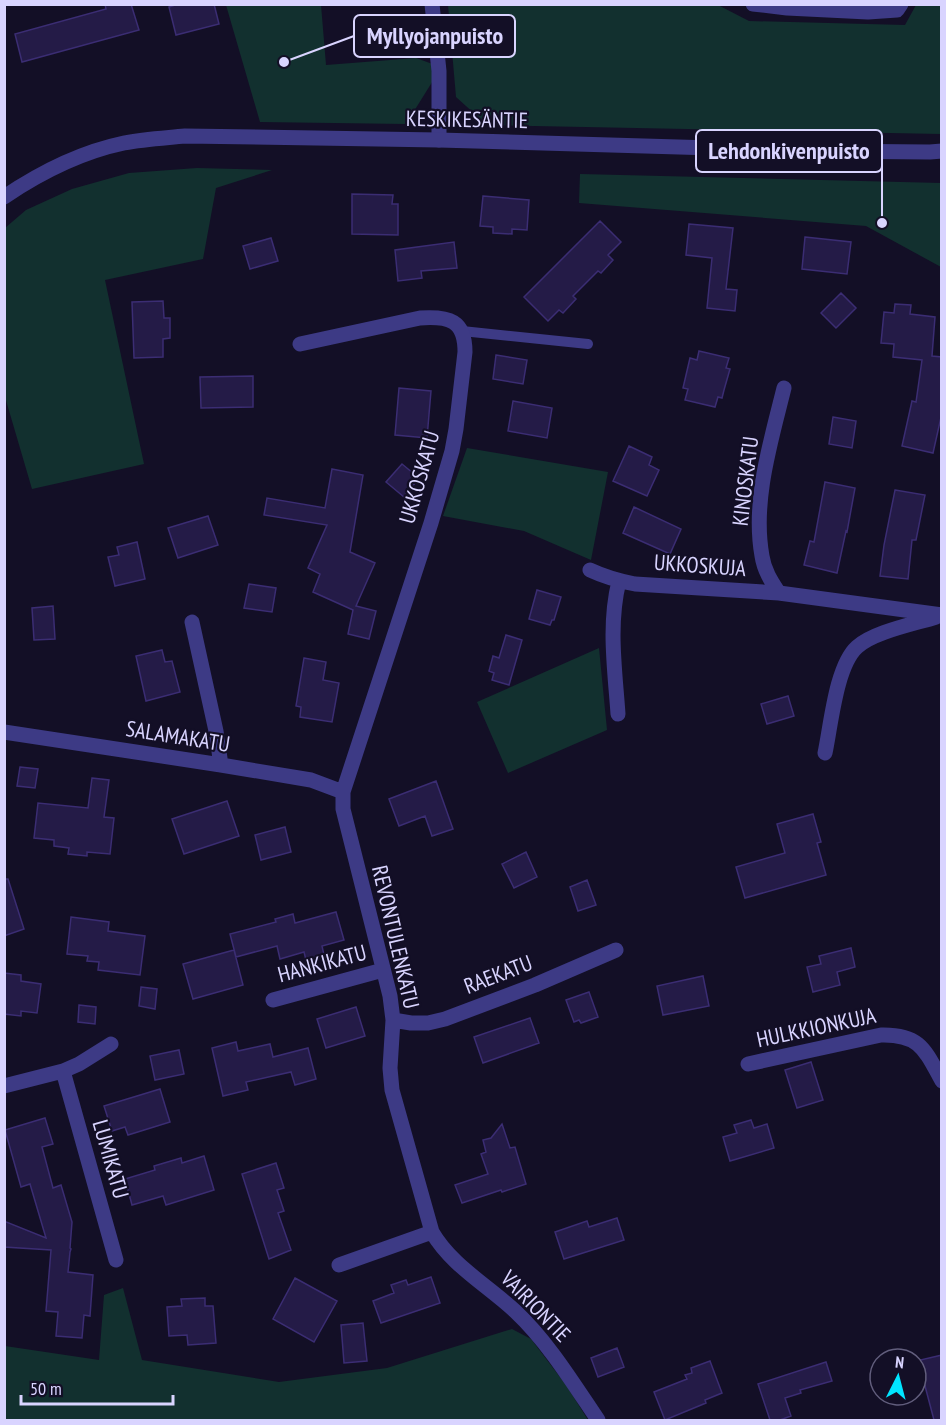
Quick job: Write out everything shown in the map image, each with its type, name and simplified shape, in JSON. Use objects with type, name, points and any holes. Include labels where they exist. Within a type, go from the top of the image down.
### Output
[{"type":"street","points":[[432,4],[439,71],[439,140]]},
{"type":"street","points":[[753,4],[868,12],[897,10],[901,4]]},
{"type":"street","name":"KESKIKESÄNTIE","points":[[4,197],[43,172],[69,160],[96,150],[155,138],[219,136],[814,151],[942,151]]},
{"type":"street","points":[[300,344],[420,318],[444,318],[462,331]]},
{"type":"street","name":"UKKOSKATU","points":[[343,792],[452,451],[465,352],[462,331]]},
{"type":"street","name":"KINOSKATU","points":[[779,593],[768,577],[762,557],[760,533],[765,466],[784,388]]},
{"type":"street","name":"UKKOSKUJA","points":[[590,570],[604,577],[635,584],[779,593]]},
{"type":"street","points":[[618,714],[613,627],[614,603],[619,581]]},
{"type":"street","points":[[779,593],[942,615]]},
{"type":"street","points":[[825,753],[838,687],[845,664],[857,647],[875,636],[942,615]]},
{"type":"street","points":[[192,622],[216,730],[221,765]]},
{"type":"street","name":"SALAMAKATU","points":[[4,732],[310,780],[343,792]]},
{"type":"street","name":"REVONTULENKATU","points":[[343,792],[346,827],[390,996],[393,1020],[390,1068],[392,1090],[432,1232]]},
{"type":"street","name":"RAEKATU","points":[[393,1020],[428,1023],[444,1019],[616,950]]},
{"type":"street","name":"HANKIKATU","points":[[273,1000],[383,970]]},
{"type":"street","name":"HULKKIONKUJA","points":[[748,1065],[881,1035],[897,1035],[911,1039],[924,1048],[942,1081]]},
{"type":"street","points":[[4,1086],[63,1071],[111,1044]]},
{"type":"street","name":"LUMIKATU","points":[[63,1071],[116,1260]]},
{"type":"street","points":[[339,1265],[432,1232]]},
{"type":"street","name":"VAIRIONTIE","points":[[432,1232],[454,1260],[515,1311],[533,1330],[598,1420]]},
{"type":"lane","points":[[462,331],[588,344]]},
{"type":"green space","points":[[716,4],[749,21],[905,25],[916,5],[941,5],[941,134],[487,125],[456,97],[448,5]]},
{"type":"green space","points":[[226,5],[321,5],[326,65],[416,58],[438,66],[439,71],[406,124],[260,122]]},
{"type":"green space","points":[[197,168],[272,170],[216,188],[203,259],[105,280],[144,464],[32,489],[5,397],[5,228],[26,210],[72,189],[129,173]]},
{"type":"green space","points":[[580,174],[941,183],[941,267],[866,226],[579,203]]},
{"type":"green space","points":[[467,448],[608,472],[591,560],[524,531],[443,516]]},
{"type":"green space","points":[[599,648],[607,730],[508,773],[477,702]]},
{"type":"green space","points":[[123,1288],[142,1360],[279,1382],[387,1368],[512,1329],[531,1339],[566,1385],[588,1420],[5,1420],[5,1346],[99,1360],[104,1295]]},
{"type":"building","points":[[105,4],[131,4],[139,30],[22,62],[15,34],[106,9]]},
{"type":"building","points":[[178,4],[214,4],[219,24],[176,35],[169,7]]},
{"type":"building","points":[[352,194],[393,195],[392,204],[398,204],[398,235],[352,234]]},
{"type":"building","points":[[483,196],[529,200],[527,230],[512,229],[512,234],[493,233],[493,227],[480,226]]},
{"type":"building","points":[[600,221],[621,242],[608,255],[613,260],[601,273],[598,271],[573,296],[576,299],[563,313],[559,310],[548,321],[524,297]]},
{"type":"building","points":[[689,224],[733,228],[726,289],[737,290],[735,311],[707,308],[712,258],[686,255]]},
{"type":"building","points":[[805,237],[851,242],[847,274],[802,269]]},
{"type":"building","points":[[271,238],[278,261],[250,269],[243,246]]},
{"type":"building","points":[[454,242],[457,268],[421,271],[422,278],[398,281],[395,250]]},
{"type":"building","points":[[841,293],[856,308],[836,328],[821,313]]},
{"type":"building","points":[[163,301],[164,318],[170,318],[170,338],[163,339],[163,357],[134,358],[132,302]]},
{"type":"building","points":[[895,304],[911,305],[910,314],[935,317],[932,356],[942,357],[942,413],[933,453],[902,446],[912,401],[916,402],[922,360],[893,357],[894,344],[881,343],[884,312],[894,313]]},
{"type":"building","points":[[699,351],[729,358],[726,368],[730,369],[722,398],[718,397],[715,407],[685,400],[688,389],[683,388],[690,358],[697,360]]},
{"type":"building","points":[[496,355],[527,360],[523,384],[493,379]]},
{"type":"building","points":[[253,376],[253,407],[201,408],[200,377]]},
{"type":"building","points":[[399,388],[431,391],[427,438],[395,435]]},
{"type":"building","points":[[513,401],[552,408],[547,438],[508,431]]},
{"type":"building","points":[[833,417],[856,421],[852,448],[829,444]]},
{"type":"building","points":[[629,446],[652,457],[649,465],[659,470],[647,496],[613,481]]},
{"type":"building","points":[[402,464],[419,478],[404,497],[386,482]]},
{"type":"building","points":[[332,469],[363,475],[350,552],[375,563],[356,606],[376,611],[369,639],[348,634],[353,610],[313,592],[320,574],[308,568],[327,525],[264,515],[267,498],[325,508]]},
{"type":"building","points":[[825,482],[855,488],[837,573],[804,565],[810,541],[814,542]]},
{"type":"building","points":[[895,490],[925,495],[916,540],[912,540],[908,579],[880,576]]},
{"type":"building","points":[[634,507],[681,529],[670,554],[623,533]]},
{"type":"building","points":[[208,516],[218,545],[178,558],[168,528]]},
{"type":"building","points":[[137,542],[145,579],[115,586],[108,557],[119,555],[117,547]]},
{"type":"building","points":[[249,584],[276,588],[272,612],[244,608]]},
{"type":"building","points":[[537,590],[561,597],[554,620],[550,625],[529,619]]},
{"type":"building","points":[[53,606],[55,639],[34,640],[32,608]]},
{"type":"building","points":[[506,635],[522,640],[509,685],[492,680],[494,673],[489,671],[493,656],[499,658]]},
{"type":"building","points":[[162,650],[165,662],[172,661],[180,692],[146,701],[136,656]]},
{"type":"building","points":[[304,658],[326,662],[323,680],[339,683],[332,722],[300,717],[301,707],[296,706]]},
{"type":"building","points":[[788,696],[794,716],[767,724],[761,704]]},
{"type":"building","points":[[20,767],[38,769],[35,788],[17,786]]},
{"type":"building","points":[[92,778],[109,780],[104,817],[114,818],[110,854],[87,852],[87,856],[68,854],[69,848],[54,846],[54,840],[34,838],[38,803],[88,808]]},
{"type":"building","points":[[436,781],[453,829],[432,836],[425,816],[399,826],[389,799]]},
{"type":"building","points":[[227,801],[239,836],[184,854],[172,819]]},
{"type":"building","points":[[813,814],[821,842],[817,843],[826,875],[745,898],[736,867],[785,853],[777,824]]},
{"type":"building","points":[[285,827],[291,852],[261,860],[255,835]]},
{"type":"building","points":[[526,852],[537,877],[514,888],[502,864]]},
{"type":"building","points":[[4,879],[8,879],[24,929],[4,936]]},
{"type":"building","points":[[587,880],[596,905],[578,911],[570,887]]},
{"type":"building","points":[[336,912],[344,940],[322,946],[324,955],[306,960],[304,952],[280,959],[277,946],[236,957],[230,934],[276,922],[275,919],[293,914],[295,923]]},
{"type":"building","points":[[71,917],[109,922],[108,931],[145,936],[140,975],[98,970],[99,962],[87,961],[88,956],[67,954]]},
{"type":"building","points":[[851,948],[855,967],[837,972],[840,985],[813,992],[807,967],[821,964],[819,956]]},
{"type":"building","points":[[234,950],[243,985],[193,999],[183,964]]},
{"type":"building","points":[[4,973],[21,975],[21,981],[41,984],[37,1013],[21,1011],[21,1016],[4,1014]]},
{"type":"building","points":[[703,976],[709,1006],[663,1015],[657,986]]},
{"type":"building","points":[[141,987],[157,989],[155,1009],[139,1006]]},
{"type":"building","points":[[589,992],[598,1017],[581,1023],[579,1020],[574,1022],[566,1000]]},
{"type":"building","points":[[79,1005],[96,1007],[95,1024],[78,1022]]},
{"type":"building","points":[[356,1007],[365,1036],[326,1048],[317,1019]]},
{"type":"building","points":[[530,1018],[539,1043],[483,1063],[474,1037]]},
{"type":"building","points":[[236,1042],[238,1051],[270,1044],[273,1057],[308,1048],[316,1079],[295,1085],[291,1072],[246,1082],[248,1090],[223,1096],[212,1048]]},
{"type":"building","points":[[179,1050],[184,1074],[155,1080],[150,1056]]},
{"type":"building","points":[[811,1062],[823,1100],[797,1108],[785,1070]]},
{"type":"building","points":[[160,1089],[170,1122],[128,1135],[125,1127],[112,1131],[104,1106]]},
{"type":"building","points":[[45,1118],[53,1144],[42,1147],[53,1188],[61,1185],[72,1222],[68,1272],[93,1275],[90,1316],[84,1315],[82,1338],[56,1336],[58,1312],[46,1311],[51,1250],[4,1247],[4,1221],[46,1238],[30,1184],[21,1187],[5,1130]]},
{"type":"building","points":[[751,1120],[754,1128],[767,1124],[774,1148],[730,1161],[723,1137],[737,1133],[734,1125]]},
{"type":"building","points":[[502,1124],[510,1148],[515,1147],[526,1184],[462,1203],[455,1185],[488,1174],[481,1154],[486,1152],[483,1140],[491,1138]]},
{"type":"building","points":[[204,1156],[214,1190],[166,1205],[163,1196],[132,1205],[125,1179],[155,1170],[154,1166],[181,1158],[182,1163]]},
{"type":"building","points":[[276,1163],[284,1188],[277,1190],[284,1211],[278,1213],[291,1250],[269,1259],[242,1174]]},
{"type":"building","points":[[617,1218],[624,1240],[564,1259],[555,1232],[587,1221],[589,1227]]},
{"type":"building","points":[[431,1277],[440,1303],[381,1323],[373,1301],[394,1293],[391,1285],[406,1280],[408,1285]]},
{"type":"building","points":[[295,1278],[337,1301],[314,1342],[273,1319]]},
{"type":"building","points":[[205,1298],[205,1306],[213,1306],[216,1343],[188,1345],[187,1335],[169,1336],[167,1307],[182,1306],[181,1299]]},
{"type":"building","points":[[363,1323],[367,1361],[344,1363],[341,1325]]},
{"type":"building","points":[[617,1348],[624,1367],[598,1377],[591,1358]]},
{"type":"building","points":[[942,1355],[942,1420],[934,1420],[928,1397],[928,1358]]},
{"type":"building","points":[[710,1361],[722,1393],[705,1400],[706,1403],[665,1420],[654,1392],[687,1379],[685,1375],[692,1373],[691,1368]]},
{"type":"building","points":[[826,1362],[832,1381],[800,1390],[801,1393],[785,1398],[791,1416],[780,1420],[770,1420],[758,1384]]},
{"type":"place","name":"Myllyojanpuisto","points":[[284,62]]},
{"type":"place","name":"Lehdonkivenpuisto","points":[[882,223]]}]
